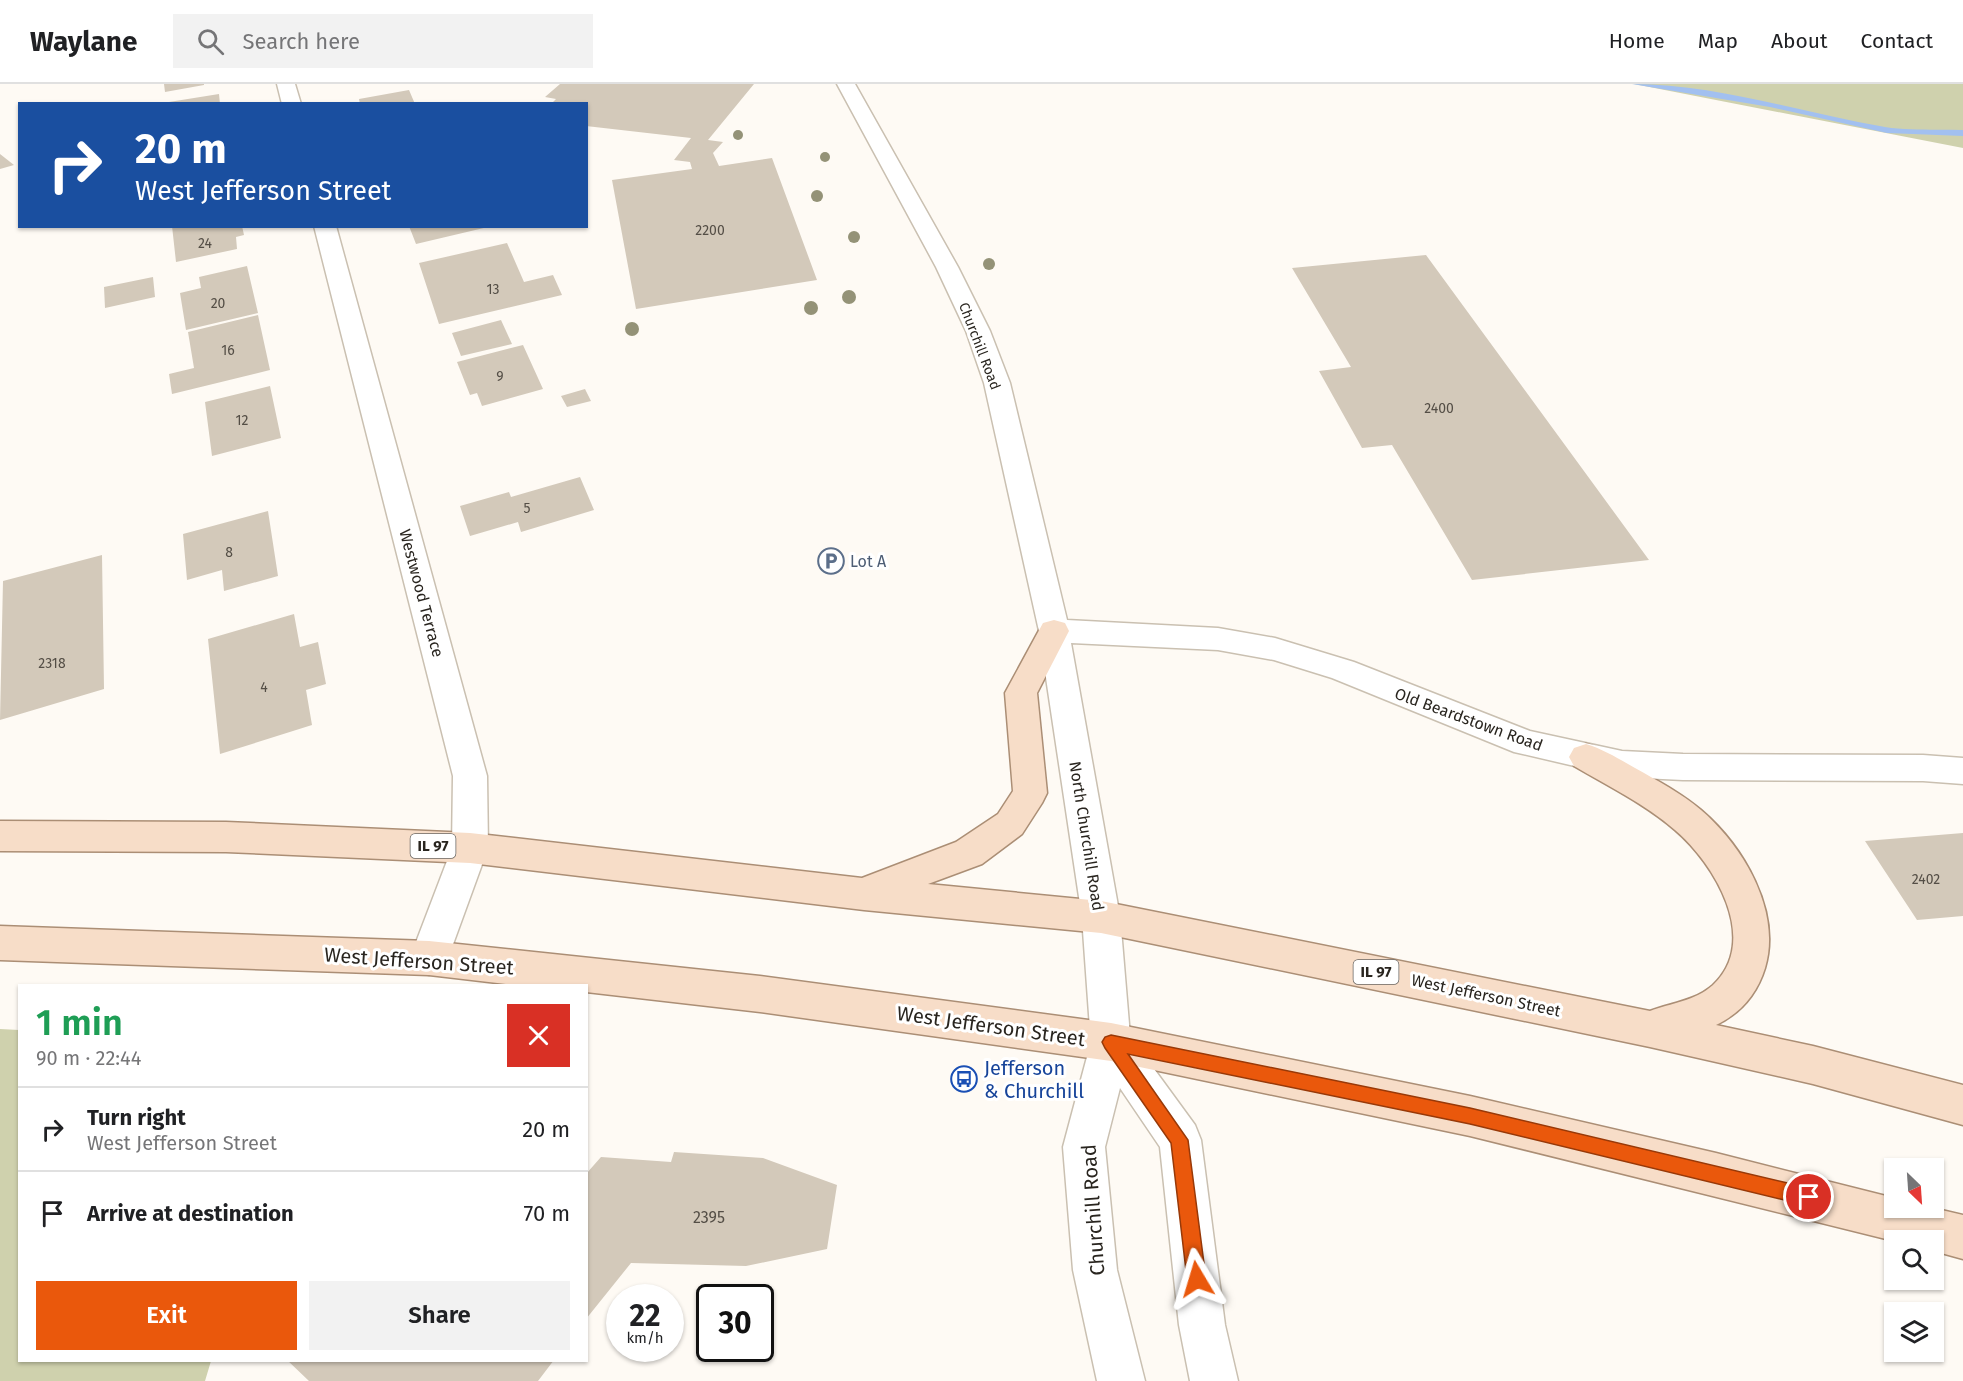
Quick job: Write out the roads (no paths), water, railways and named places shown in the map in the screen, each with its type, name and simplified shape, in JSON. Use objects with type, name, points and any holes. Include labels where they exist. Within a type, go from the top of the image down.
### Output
[{"type":"main road","points":[[864,894],[969,853],[1010,824],[1030,794],[1021,693],[1054,631]]},
{"type":"main road","points":[[1586,757],[1688,819],[1729,864],[1750,923],[1751,948],[1745,970],[1737,985],[1726,998],[1700,1014],[1650,1029]]},
{"type":"main road","name":"West Jefferson Street","points":[[0,836],[226,837],[470,848],[864,894],[1101,916],[1650,1029],[1813,1065],[1963,1105]]},
{"type":"main road","name":"West Jefferson Street","points":[[0,943],[429,958],[760,994],[1111,1042],[1470,1116],[1716,1174],[1963,1237]]},
{"type":"street","points":[[286,84],[291,102]]},
{"type":"street","name":"Churchill Road","points":[[846,84],[947,267],[978,331],[997,383],[1054,631]]},
{"type":"street","name":"Westwood Terrace","points":[[326,228],[470,776],[470,848],[429,958]]},
{"type":"street","name":"Old Beardstown Road","points":[[1054,631],[1218,639],[1275,649],[1343,670],[1413,700],[1526,743],[1622,764],[1683,767],[1923,768],[1963,771]]},
{"type":"street","name":"North Churchill Road","points":[[1054,631],[1101,916],[1111,1042]]},
{"type":"street","points":[[1111,1042],[1180,1140],[1202,1325],[1214,1381]]},
{"type":"street","name":"Churchill Road","points":[[1111,1042],[1084,1148],[1095,1270],[1120,1381]]},
{"type":"waterway","points":[[1637,84],[1770,104],[1887,130],[1963,133]]},
{"type":"place","name":"Lot A","points":[[831,561]]},
{"type":"place","name":"Jefferson & Churchill","points":[[964,1079]]}]
